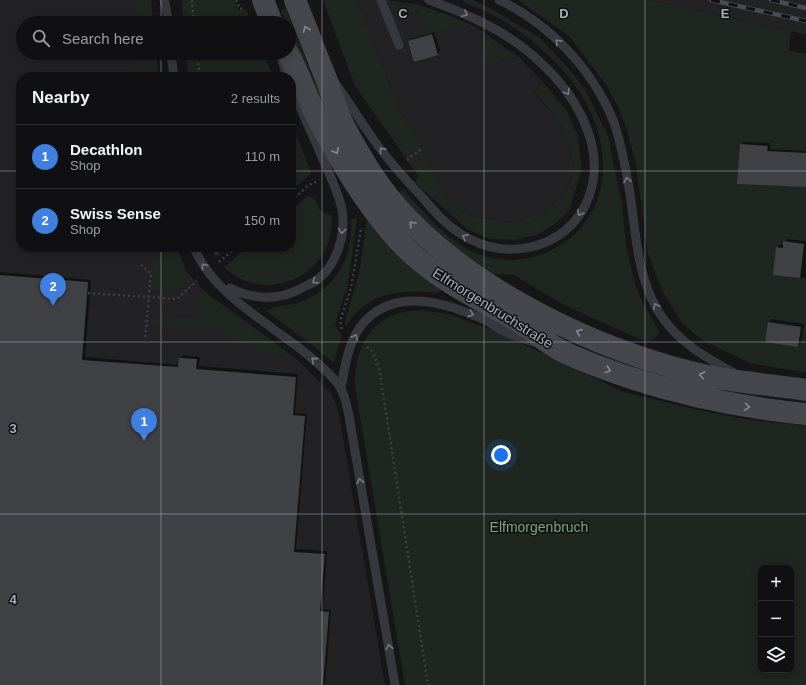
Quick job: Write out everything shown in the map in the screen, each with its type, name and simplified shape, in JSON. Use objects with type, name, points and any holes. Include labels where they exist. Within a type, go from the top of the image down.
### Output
[{"type":"main road","points":[[263,0],[269,16]]},
{"type":"main road","name":"Elfmorgenbruchstraße","points":[[295,0],[344,125],[375,178],[415,227],[474,276],[512,299],[562,325],[620,350],[690,372],[754,384],[806,390]]},
{"type":"main road","name":"Elfmorgenbruchstraße","points":[[291,60],[320,122],[347,172],[390,231],[416,258],[437,274],[470,296],[514,318],[559,350],[604,369],[658,387],[701,398],[746,407],[806,414]]},
{"type":"lane","points":[[164,0],[168,16]]},
{"type":"lane","points":[[170,16],[172,0]]},
{"type":"lane","points":[[381,0],[399,45]]},
{"type":"lane","points":[[318,57],[372,137],[406,180],[447,224],[462,235],[483,245],[511,250],[527,249],[546,243],[562,233],[577,219],[588,201],[593,186],[594,167],[592,150],[588,132],[580,115],[564,88],[542,64],[520,44],[493,27],[468,15],[429,0]]},
{"type":"lane","points":[[499,0],[532,18],[582,66],[613,121],[629,187],[640,260],[646,287],[659,312],[679,337],[694,349],[754,384]]},
{"type":"lane","points":[[173,60],[174,72]]},
{"type":"lane","points":[[281,60],[285,72]]},
{"type":"lane","points":[[218,283],[239,293],[261,298],[291,294],[318,279],[332,264],[338,250],[342,236],[341,206],[296,98]]},
{"type":"lane","points":[[196,252],[200,260],[218,283],[260,319],[318,363],[341,388]]},
{"type":"lane","points":[[395,685],[349,416],[341,388],[345,362],[354,338],[366,320],[381,309],[411,300],[455,308],[480,318],[508,333],[559,350]]},
{"type":"path","points":[[192,0],[193,16]]},
{"type":"path","points":[[236,0],[239,6]]},
{"type":"path","points":[[198,60],[199,72]]},
{"type":"path","points":[[404,162],[423,148]]},
{"type":"path","points":[[296,197],[309,185],[318,181]]},
{"type":"path","points":[[362,224],[352,288],[340,321],[341,328],[372,351],[379,367],[428,685]]},
{"type":"path","points":[[142,265],[151,273],[145,340]]},
{"type":"path","points":[[88,292],[177,299],[195,283]]},
{"type":"shaded area","points":[[0,0],[151,0],[152,16],[16,16],[16,60],[157,60],[158,72],[16,72],[16,252],[179,252],[186,271],[205,292],[299,361],[330,392],[336,403],[339,415],[385,685],[0,685]]},
{"type":"shaded area","points":[[357,0],[387,0],[405,3],[401,6],[405,14],[421,12],[454,27],[465,25],[488,38],[488,65],[518,56],[543,82],[534,92],[557,119],[568,141],[574,166],[567,191],[544,212],[510,223],[469,215],[456,208],[444,192],[423,148],[400,111]]},
{"type":"shaded area","points":[[650,0],[806,0],[806,35],[791,31]]},
{"type":"green space","points":[[136,0],[151,0],[152,16],[135,16]]},
{"type":"green space","points":[[182,0],[234,0],[239,11],[246,9],[248,16],[183,16]]},
{"type":"green space","points":[[323,0],[357,0],[400,111],[423,148],[444,192],[456,208],[469,215],[510,223],[544,212],[567,191],[574,166],[568,141],[557,119],[534,91],[543,82],[567,111],[577,134],[582,169],[569,211],[557,222],[537,235],[514,240],[490,239],[467,229],[414,182],[419,177],[355,86]]},
{"type":"green space","points":[[463,0],[473,0],[490,8],[540,38],[570,70],[586,91],[608,136],[622,204],[626,245],[635,284],[640,297],[659,331],[654,339],[640,339],[566,306],[514,275],[487,274],[445,248],[396,195],[403,189],[445,234],[462,246],[485,257],[509,260],[533,257],[555,248],[574,234],[589,216],[599,194],[603,168],[601,144],[594,121],[584,99],[571,79],[555,61],[517,30],[493,15],[464,3]]},
{"type":"green space","points":[[518,0],[650,0],[791,31],[789,51],[806,54],[806,372],[752,364],[702,340],[682,323],[663,292],[648,254],[636,164],[627,130],[618,107],[607,86],[569,36]]},
{"type":"green space","points":[[405,3],[421,6],[454,17],[479,29],[518,56],[488,65],[480,43],[488,38],[465,25],[428,35],[421,12],[405,14],[401,10],[401,6]]},
{"type":"green space","points":[[286,8],[289,16],[283,16],[281,10]]},
{"type":"green space","points":[[296,34],[327,109],[375,201],[296,51]]},
{"type":"green space","points":[[131,60],[157,60],[158,72],[130,72]]},
{"type":"green space","points":[[187,60],[267,60],[271,72],[188,72]]},
{"type":"green space","points":[[296,133],[311,173],[296,186]]},
{"type":"green space","points":[[308,196],[315,199],[320,211],[332,216],[331,234],[328,243],[324,252],[315,264],[292,280],[278,284],[263,285],[249,282],[236,276],[224,267],[241,252],[296,252],[296,205]]},
{"type":"green space","points":[[357,218],[348,284],[335,326],[342,335],[334,361],[332,362],[310,343],[266,311],[301,302],[314,296],[334,279],[346,258],[351,233],[351,219]]},
{"type":"green space","points":[[367,218],[441,290],[438,293],[412,292],[386,295],[364,306],[354,315],[346,326],[345,321],[360,269]]},
{"type":"green space","points":[[155,252],[179,252],[186,271],[193,280],[176,293],[151,290]]},
{"type":"green space","points":[[212,252],[223,252],[220,255],[215,257]]},
{"type":"green space","points":[[205,292],[286,351],[288,356],[264,355],[218,330],[151,326],[152,316],[195,318],[198,294]]},
{"type":"green space","name":"Elfmorgenbruch","points":[[421,310],[448,314],[496,331],[624,392],[702,411],[751,420],[806,426],[806,685],[405,685],[355,387],[358,357],[363,344],[370,332],[379,323],[391,316]]},
{"type":"building","points":[[432,34],[438,55],[414,62],[408,41]]},
{"type":"building","points":[[740,144],[768,146],[767,151],[806,153],[806,187],[737,184]]},
{"type":"building","points":[[783,241],[804,244],[800,278],[773,275],[776,247],[783,248]]},
{"type":"building","points":[[0,275],[88,282],[82,360],[178,367],[179,358],[197,359],[196,369],[296,377],[293,415],[305,416],[294,552],[325,554],[320,611],[329,612],[323,685],[0,685]]},
{"type":"building","points":[[768,322],[801,327],[798,347],[765,342]]},
{"type":"railway","points":[[711,0],[806,21]]},
{"type":"railway","points":[[771,0],[806,8]]},
{"type":"place","name":"Swiss Sense","points":[[53,306]]},
{"type":"place","name":"Decathlon","points":[[144,441]]}]
